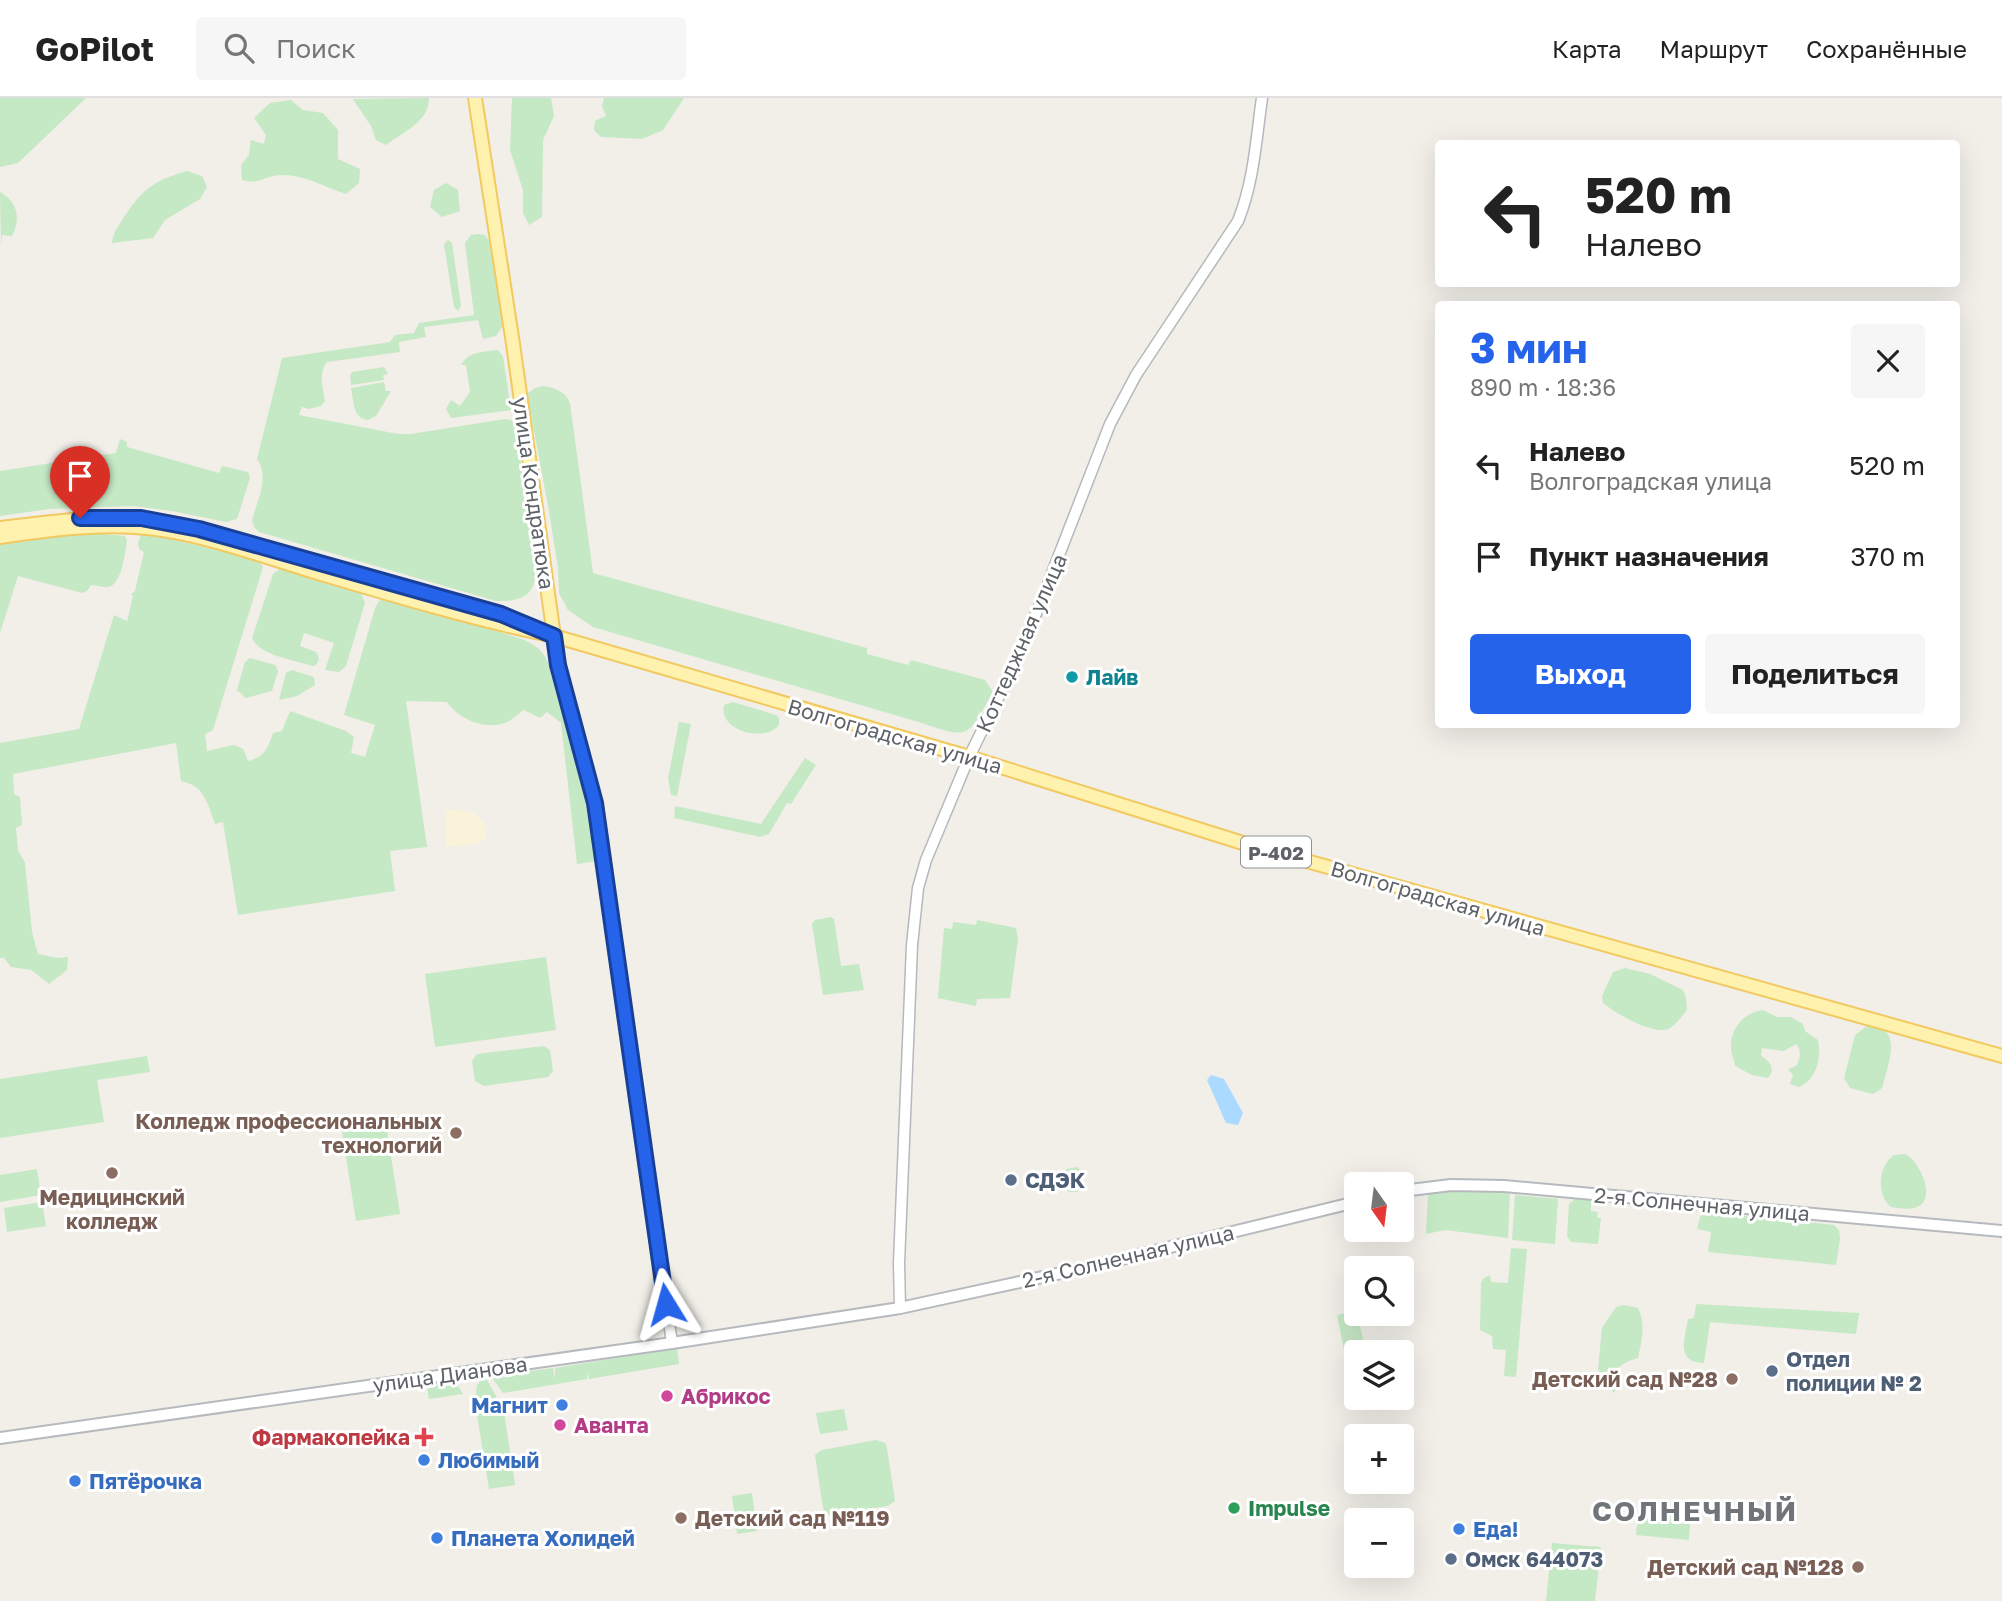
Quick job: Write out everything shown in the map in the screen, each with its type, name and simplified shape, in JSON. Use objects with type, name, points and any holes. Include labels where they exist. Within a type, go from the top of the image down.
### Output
[{"type":"main road","name":"улица Кондратюка","points":[[475,98],[554,636]]},
{"type":"main road","name":"Волгоградская улица","points":[[0,528],[98,517],[141,518],[179,524],[501,614],[554,636]]},
{"type":"main road","name":"Волгоградская улица","points":[[0,537],[97,526],[137,527],[176,533],[236,548],[498,625],[554,636],[968,757],[1260,848],[2002,1056]]},
{"type":"main road","name":"2-я Солнечная улица","points":[[1414,1190],[1451,1185],[1504,1186],[2002,1231]]},
{"type":"main road","name":"2-я Солнечная улица","points":[[900,1308],[1084,1268],[1344,1205]]},
{"type":"main road","name":"улица Дианова","points":[[0,1438],[900,1308]]},
{"type":"street","name":"Коттеджная улица","points":[[900,1308],[900,1238],[914,920],[926,860],[968,757],[1004,686],[1042,598],[1110,424],[1143,364],[1238,220],[1253,172],[1262,98]]},
{"type":"street","name":"улица Кондратюка","points":[[554,636],[558,665],[595,803],[672,1343]]},
{"type":"green space","points":[[0,98],[86,98],[18,163],[0,167]]},
{"type":"green space","points":[[429,98],[425,114],[420,120],[386,145],[376,140],[371,126],[353,99]]},
{"type":"green space","points":[[512,98],[551,98],[554,116],[543,140],[542,217],[529,225],[523,213],[523,190],[510,150]]},
{"type":"green space","points":[[604,98],[684,98],[663,130],[642,139],[601,137],[594,130],[595,121],[606,116],[602,106]]},
{"type":"green space","points":[[291,100],[303,110],[323,113],[338,130],[338,159],[360,169],[359,183],[346,194],[289,175],[258,181],[242,180],[241,165],[249,155],[251,140],[264,144],[266,135],[254,118],[270,103]]},
{"type":"green space","points":[[187,171],[202,176],[207,187],[200,199],[165,220],[153,238],[112,243],[124,217],[144,192],[157,182]]},
{"type":"green space","points":[[446,183],[458,190],[460,211],[442,217],[430,207],[434,190]]},
{"type":"green space","points":[[0,192],[11,201],[17,217],[12,236],[2,235],[1,246]]},
{"type":"green space","points":[[471,235],[485,235],[489,241],[503,326],[496,336],[483,339],[478,320],[424,327],[426,337],[399,342],[400,352],[327,362],[322,376],[325,401],[321,406],[309,409],[302,407],[299,415],[398,434],[511,420],[517,429],[535,569],[530,592],[519,599],[496,601],[259,532],[252,520],[262,481],[261,466],[257,459],[282,358],[390,342],[395,335],[414,333],[419,323],[474,315],[465,243]]},
{"type":"green space","points":[[448,240],[452,243],[461,306],[458,311],[454,307],[444,244]]},
{"type":"green space","points":[[498,350],[503,356],[511,410],[451,418],[446,409],[451,400],[460,406],[470,392],[466,365],[461,365],[464,360],[482,352]]},
{"type":"green space","points":[[384,367],[388,374],[383,375],[384,380],[351,385],[352,372]]},
{"type":"green space","points":[[384,382],[386,391],[391,391],[376,416],[363,419],[356,412],[351,388]]},
{"type":"green space","points":[[543,386],[559,391],[570,403],[593,573],[867,648],[867,654],[908,665],[911,660],[985,680],[993,692],[973,725],[960,732],[938,729],[593,627],[568,610],[559,593],[549,511],[527,394]]},
{"type":"green space","points":[[120,439],[127,442],[127,447],[219,473],[222,466],[248,472],[250,478],[237,519],[226,522],[133,506],[49,509],[0,516],[0,471],[116,453]]},
{"type":"green space","points":[[92,533],[125,536],[127,541],[117,581],[106,587],[91,585],[82,593],[18,576],[0,633],[0,543]]},
{"type":"green space","points":[[146,533],[258,560],[263,567],[213,730],[205,734],[207,751],[234,745],[243,749],[248,761],[258,757],[267,747],[273,733],[282,731],[290,711],[346,731],[354,737],[351,753],[365,757],[375,725],[344,715],[375,608],[379,601],[388,598],[522,639],[540,650],[553,674],[572,740],[597,861],[577,864],[561,723],[547,712],[540,718],[524,710],[501,724],[484,725],[467,719],[447,702],[406,701],[427,847],[390,851],[395,891],[238,915],[223,822],[215,824],[200,791],[181,781],[176,743],[13,774],[14,794],[20,797],[22,825],[16,828],[18,850],[25,863],[32,932],[38,954],[68,957],[67,970],[49,984],[31,970],[11,967],[4,958],[0,958],[0,743],[79,729],[114,615],[127,621],[133,596],[131,594],[135,591],[144,552],[139,549],[138,543],[141,535]]},
{"type":"green space","points":[[281,568],[360,591],[365,603],[346,666],[339,672],[325,670],[334,643],[304,633],[300,646],[316,652],[319,658],[313,666],[270,653],[252,638],[273,574]]},
{"type":"green space","points":[[250,658],[275,665],[278,671],[272,691],[246,698],[237,690],[245,662]]},
{"type":"green space","points":[[292,670],[314,677],[315,685],[297,696],[279,700],[286,673]]},
{"type":"green space","points":[[733,702],[776,715],[779,725],[764,733],[735,727],[728,722],[724,714],[724,705]]},
{"type":"green space","points":[[679,722],[691,724],[677,796],[671,795],[668,778]]},
{"type":"green space","points":[[805,758],[816,765],[791,804],[787,803],[769,834],[760,837],[674,818],[675,806],[761,824]]},
{"type":"green space","points":[[831,917],[834,919],[841,966],[859,964],[864,990],[823,995],[812,924],[815,920]]},
{"type":"green space","points":[[977,920],[1016,928],[1018,939],[1010,998],[977,999],[976,1006],[938,998],[944,928],[952,929],[953,922],[976,925]]},
{"type":"green space","points":[[546,957],[556,1030],[435,1047],[425,974]]},
{"type":"green space","points":[[1625,968],[1650,974],[1683,990],[1687,1010],[1673,1026],[1668,1029],[1653,1029],[1625,1017],[1603,1003],[1602,996],[1613,972]]},
{"type":"green space","points":[[1763,1010],[1777,1017],[1791,1017],[1803,1024],[1805,1031],[1818,1040],[1819,1054],[1814,1074],[1805,1084],[1799,1087],[1790,1084],[1793,1075],[1788,1069],[1796,1066],[1799,1061],[1800,1052],[1796,1044],[1784,1051],[1762,1048],[1761,1056],[1772,1068],[1768,1078],[1752,1075],[1735,1066],[1731,1047],[1734,1031],[1746,1017]]},
{"type":"green space","points":[[1867,1026],[1879,1028],[1886,1033],[1891,1048],[1883,1086],[1873,1094],[1850,1088],[1844,1078],[1855,1035]]},
{"type":"green space","points":[[544,1046],[550,1050],[553,1071],[548,1077],[484,1086],[475,1081],[472,1061],[477,1054]]},
{"type":"green space","points":[[147,1056],[150,1072],[97,1080],[104,1122],[0,1138],[0,1079]]},
{"type":"green space","points":[[386,1124],[400,1214],[356,1221],[342,1131]]},
{"type":"green space","points":[[1905,1154],[1915,1163],[1926,1187],[1924,1201],[1916,1208],[1891,1207],[1881,1188],[1882,1173],[1889,1160],[1894,1155]]},
{"type":"green space","points":[[1077,1167],[1082,1175],[1081,1186],[1077,1192],[1069,1192],[1064,1187],[1062,1174],[1066,1169]]},
{"type":"green space","points":[[37,1169],[41,1195],[0,1202],[0,1175]]},
{"type":"green space","points":[[1470,1188],[1510,1191],[1508,1238],[1445,1230],[1426,1234],[1428,1193]]},
{"type":"green space","points":[[1515,1195],[1558,1199],[1555,1244],[1512,1240]]},
{"type":"green space","points":[[1576,1198],[1591,1200],[1591,1211],[1598,1212],[1597,1218],[1601,1218],[1598,1244],[1571,1242],[1567,1236],[1569,1204]]},
{"type":"green space","points":[[42,1202],[46,1226],[7,1232],[4,1208]]},
{"type":"green space","points":[[1704,1213],[1834,1225],[1839,1230],[1840,1239],[1836,1265],[1708,1252],[1711,1232],[1697,1229]]},
{"type":"green space","points":[[1511,1248],[1527,1249],[1516,1377],[1504,1376],[1506,1350],[1493,1349],[1492,1336],[1480,1330],[1481,1283],[1490,1275],[1491,1282],[1508,1283]]},
{"type":"green space","points":[[1696,1304],[1859,1313],[1856,1334],[1710,1322],[1704,1363],[1689,1359],[1684,1348],[1688,1319],[1694,1318]]},
{"type":"green space","points":[[1624,1305],[1638,1308],[1643,1333],[1638,1358],[1624,1363],[1618,1370],[1615,1393],[1605,1385],[1598,1369],[1602,1328],[1616,1307]]},
{"type":"green space","points":[[1344,1314],[1344,1326],[1360,1326],[1363,1340],[1344,1340],[1344,1350],[1337,1315]]},
{"type":"green space","points":[[677,1348],[679,1364],[589,1379],[587,1373],[587,1379],[503,1393],[491,1376],[553,1368],[555,1379],[555,1368]]},
{"type":"green space","points":[[485,1376],[497,1398],[475,1400],[477,1385]]},
{"type":"green space","points":[[456,1382],[463,1394],[429,1399],[427,1387],[437,1383]]},
{"type":"green space","points":[[503,1405],[515,1485],[489,1489],[476,1409]]},
{"type":"green space","points":[[844,1409],[848,1430],[820,1434],[816,1413]]},
{"type":"green space","points":[[876,1440],[885,1443],[887,1448],[895,1501],[888,1506],[828,1515],[823,1508],[815,1455],[822,1450]]},
{"type":"green space","points":[[752,1493],[757,1531],[737,1534],[732,1496]]},
{"type":"green space","points":[[1639,1508],[1691,1513],[1689,1540],[1636,1535]]},
{"type":"green space","points":[[1552,1543],[1601,1547],[1595,1601],[1546,1601]]},
{"type":"sand","points":[[445,809],[473,812],[484,823],[486,839],[476,844],[445,847]]},
{"type":"water","points":[[1211,1075],[1224,1079],[1243,1113],[1238,1125],[1226,1123],[1207,1080]]},
{"type":"place","name":"Лайв","points":[[1072,677]]},
{"type":"place","name":"Колледж профессиональных технологий","points":[[456,1133]]},
{"type":"place","name":"Медицинский колледж","points":[[112,1173]]},
{"type":"place","name":"СДЭК","points":[[1011,1180]]},
{"type":"place","name":"Отдел полиции № 2","points":[[1772,1371]]},
{"type":"place","name":"Детский сад №28","points":[[1732,1379]]},
{"type":"place","name":"Абрикос","points":[[667,1396]]},
{"type":"place","name":"Магнит","points":[[562,1405]]},
{"type":"place","name":"Аванта","points":[[560,1425]]},
{"type":"place","name":"Фармакопейка","points":[[424,1437]]},
{"type":"place","name":"Любимый","points":[[424,1460]]},
{"type":"place","name":"Пятёрочка","points":[[75,1481]]},
{"type":"place","name":"Impulse","points":[[1234,1508]]},
{"type":"place","name":"Детский сад №119","points":[[681,1518]]},
{"type":"place","name":"Еда!","points":[[1459,1529]]},
{"type":"place","name":"Планета Холидей","points":[[437,1538]]},
{"type":"place","name":"Омск 644073","points":[[1451,1559]]},
{"type":"place","name":"Детский сад №128","points":[[1858,1567]]},
{"type":"district","name":"СОЛНЕЧНЫЙ","points":[[1695,1510]]},
{"type":"route","points":[[80,518],[141,518],[179,524],[501,614],[554,636],[558,665],[595,803],[666,1304]]}]
